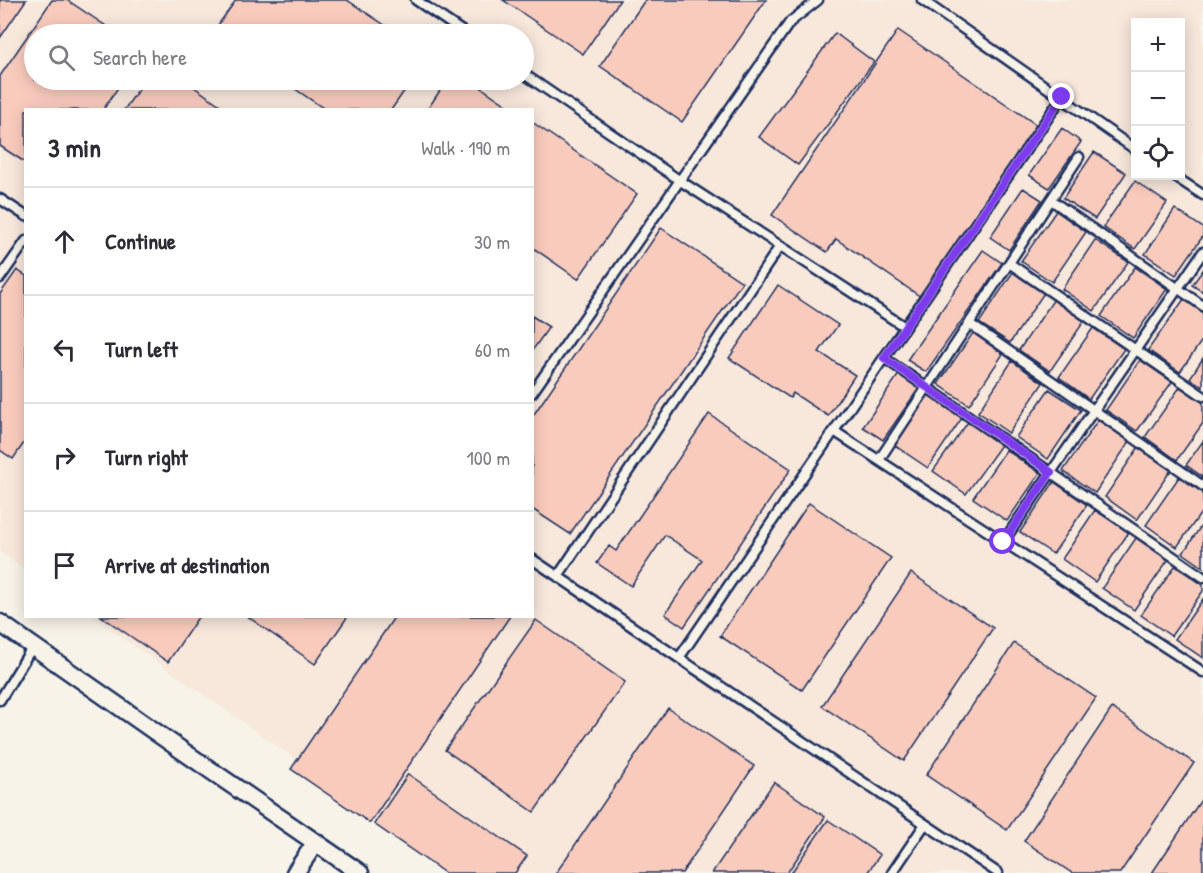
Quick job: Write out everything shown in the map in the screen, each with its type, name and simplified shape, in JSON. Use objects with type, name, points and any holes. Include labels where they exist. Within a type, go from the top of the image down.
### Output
[{"type":"street","points":[[0,622],[360,873]]},
{"type":"street","points":[[295,873],[316,842]]},
{"type":"lane","points":[[416,0],[451,24]]},
{"type":"lane","points":[[534,390],[790,22],[818,0]]},
{"type":"lane","points":[[922,0],[1131,146]]},
{"type":"lane","points":[[534,81],[680,180],[905,327]]},
{"type":"lane","points":[[679,658],[1062,97]]},
{"type":"lane","points":[[879,460],[1079,157]]},
{"type":"lane","points":[[1180,180],[1203,195]]},
{"type":"lane","points":[[0,199],[24,215]]},
{"type":"lane","points":[[1051,200],[1203,306]]},
{"type":"lane","points":[[0,278],[24,244]]},
{"type":"lane","points":[[558,576],[780,246]]},
{"type":"lane","points":[[1003,542],[1203,252]]},
{"type":"lane","points":[[1009,264],[1203,396]]},
{"type":"lane","points":[[970,324],[1203,486]]},
{"type":"lane","points":[[884,358],[1203,577]]},
{"type":"lane","points":[[834,431],[1203,672]]},
{"type":"lane","points":[[534,560],[998,873]]},
{"type":"lane","points":[[0,700],[33,646]]},
{"type":"lane","points":[[892,873],[925,824]]},
{"type":"shaded area","points":[[0,0],[1203,0],[1203,873],[458,873],[94,618],[534,618],[534,108],[24,108],[24,568],[0,552]]},
{"type":"building","points":[[0,0],[26,0],[0,38]]},
{"type":"building","points":[[52,0],[67,0],[103,24],[36,24]]},
{"type":"building","points":[[236,0],[347,0],[383,24],[219,24]]},
{"type":"building","points":[[503,0],[620,0],[583,54]]},
{"type":"building","points":[[645,0],[766,0],[682,122],[600,66]]},
{"type":"building","points":[[898,30],[1038,126],[921,297],[836,239],[827,252],[772,215]]},
{"type":"building","points":[[835,33],[874,62],[798,165],[759,137]]},
{"type":"building","points":[[24,41],[24,90],[116,90],[104,108],[24,108],[24,162],[0,146],[0,76]]},
{"type":"building","points":[[138,90],[198,90],[224,108],[125,108]]},
{"type":"building","points":[[297,90],[405,90],[392,108],[323,108]]},
{"type":"building","points":[[440,90],[485,90],[511,108],[428,108]]},
{"type":"building","points":[[534,123],[637,194],[578,279],[534,248]]},
{"type":"building","points":[[1062,128],[1081,142],[1049,188],[1029,175]]},
{"type":"building","points":[[1094,152],[1126,173],[1095,219],[1063,198]]},
{"type":"building","points":[[1135,181],[1167,203],[1135,249],[1103,227]]},
{"type":"building","points":[[1023,188],[1042,200],[1009,250],[990,237]]},
{"type":"building","points":[[1175,209],[1203,228],[1203,236],[1176,275],[1145,254]]},
{"type":"building","points":[[1056,211],[1086,232],[1052,282],[1021,261]]},
{"type":"building","points":[[661,228],[742,282],[570,534],[534,510],[534,414]]},
{"type":"building","points":[[1095,240],[1128,262],[1094,311],[1062,289]]},
{"type":"building","points":[[983,250],[1002,263],[926,372],[907,360]]},
{"type":"building","points":[[1135,267],[1167,289],[1133,338],[1101,316]]},
{"type":"building","points":[[17,270],[24,275],[24,443],[13,459],[0,450],[0,294]]},
{"type":"building","points":[[1203,270],[1203,292],[1192,285]]},
{"type":"building","points":[[1013,272],[1044,293],[1010,343],[979,323]]},
{"type":"building","points":[[778,285],[838,325],[819,352],[855,375],[828,416],[793,393],[790,398],[729,358]]},
{"type":"building","points":[[1054,299],[1085,320],[1050,371],[1019,350]]},
{"type":"building","points":[[1184,299],[1203,313],[1203,339],[1180,372],[1148,350]]},
{"type":"building","points":[[534,317],[549,327],[534,348]]},
{"type":"building","points":[[1093,328],[1124,349],[1089,399],[1059,377]]},
{"type":"building","points":[[973,333],[1003,354],[969,405],[938,384]]},
{"type":"building","points":[[1203,358],[1203,387],[1190,378]]},
{"type":"building","points":[[1140,360],[1172,382],[1137,431],[1106,410]]},
{"type":"building","points":[[1012,361],[1043,383],[1009,433],[978,412]]},
{"type":"building","points":[[899,374],[919,388],[883,440],[863,427]]},
{"type":"building","points":[[1180,387],[1203,403],[1203,423],[1177,460],[1145,437]]},
{"type":"building","points":[[1049,389],[1081,410],[1048,459],[1016,437]]},
{"type":"building","points":[[928,395],[962,418],[928,468],[894,445]]},
{"type":"building","points":[[709,414],[791,469],[684,627],[665,614],[702,560],[665,535],[631,586],[597,563],[609,546],[616,551]]},
{"type":"building","points":[[1098,420],[1130,441],[1095,493],[1063,471]]},
{"type":"building","points":[[968,422],[1001,445],[966,494],[933,471]]},
{"type":"building","points":[[1203,441],[1203,477],[1186,465]]},
{"type":"building","points":[[1138,448],[1171,470],[1137,520],[1105,497]]},
{"type":"building","points":[[1006,450],[1040,473],[1007,521],[973,498]]},
{"type":"building","points":[[1179,477],[1203,493],[1203,510],[1177,547],[1146,525]]},
{"type":"building","points":[[1054,482],[1087,505],[1053,554],[1020,532]]},
{"type":"building","points":[[809,503],[891,558],[802,690],[720,636]]},
{"type":"building","points":[[1095,510],[1129,532],[1095,582],[1062,559]]},
{"type":"building","points":[[1203,523],[1203,567],[1183,553]]},
{"type":"building","points":[[1136,538],[1168,560],[1134,610],[1102,588]]},
{"type":"building","points":[[1175,566],[1203,585],[1203,591],[1171,636],[1141,615]]},
{"type":"building","points":[[911,573],[993,628],[904,761],[822,706]]},
{"type":"building","points":[[1203,599],[1203,658],[1175,639]]},
{"type":"building","points":[[104,618],[198,618],[168,662]]},
{"type":"building","points":[[250,618],[347,618],[315,664]]},
{"type":"building","points":[[394,618],[509,618],[370,823],[291,769]]},
{"type":"building","points":[[536,620],[625,682],[534,812],[445,750]]},
{"type":"building","points":[[1014,643],[1096,698],[1007,830],[926,775]]},
{"type":"building","points":[[668,708],[754,766],[682,873],[556,873]]},
{"type":"building","points":[[1112,708],[1194,763],[1120,873],[1072,873],[1024,841]]},
{"type":"building","points":[[408,774],[527,856],[515,873],[445,873],[374,824]]},
{"type":"building","points":[[774,782],[825,817],[787,873],[712,873]]},
{"type":"building","points":[[1203,797],[1203,873],[1152,873]]},
{"type":"building","points":[[828,820],[880,855],[867,873],[791,873]]},
{"type":"route","points":[[1003,542],[1051,472],[884,358],[1062,97]]}]
